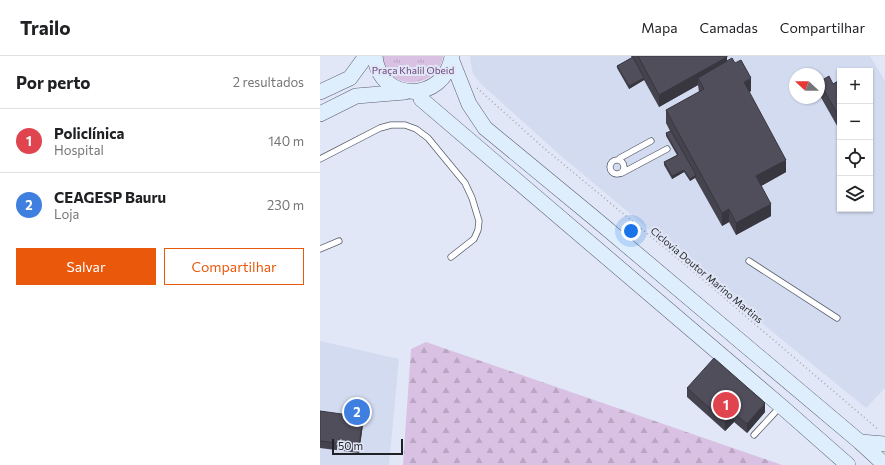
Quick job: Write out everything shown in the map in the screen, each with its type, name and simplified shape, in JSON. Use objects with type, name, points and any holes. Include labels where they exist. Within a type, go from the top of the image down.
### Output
[{"type":"main road","points":[[320,92],[350,78],[366,56]]},
{"type":"main road","points":[[375,56],[379,70],[391,85],[400,89],[416,91]]},
{"type":"main road","points":[[320,114],[356,96],[416,91],[433,87],[448,72],[452,59]]},
{"type":"main road","points":[[452,59],[469,104],[485,128],[860,442],[882,452]]},
{"type":"main road","points":[[416,91],[421,99],[848,465]]},
{"type":"lane","points":[[320,159],[380,128],[391,125],[405,125],[416,129],[428,138],[466,183],[479,221],[478,230],[474,239],[450,257]]},
{"type":"lane","points":[[620,158],[651,141]]},
{"type":"lane","points":[[622,173],[666,149]]},
{"type":"lane","points":[[320,249],[339,241]]},
{"type":"lane","points":[[749,261],[837,318]]},
{"type":"lane","points":[[754,435],[781,406]]},
{"type":"path","name":"Ciclovia Doutor Marino Martins","points":[[476,88],[545,149],[701,278],[882,452]]},
{"type":"shaded area","points":[[471,56],[870,56],[885,81],[885,388],[866,408],[709,280],[560,155],[481,84],[473,74],[470,58]]},
{"type":"shaded area","points":[[320,341],[399,359],[389,465],[320,465]]},
{"type":"green space","name":"Praça Khalil Obeid","points":[[382,56],[443,56],[439,67],[431,76],[422,81],[411,82],[401,81],[392,76],[385,67]]},
{"type":"green space","points":[[426,342],[782,465],[403,465],[411,349]]},
{"type":"building","points":[[638,56],[727,56],[727,57],[659,95]]},
{"type":"building","points":[[633,57],[644,78],[629,86],[617,66]]},
{"type":"building","points":[[732,58],[735,63],[741,60],[751,78],[744,82],[786,160],[756,176],[771,204],[736,223],[729,209],[722,213],[666,110],[704,89],[698,78]]},
{"type":"building","points":[[829,76],[833,84],[837,82],[837,113],[825,92],[825,78]]},
{"type":"building","points":[[671,131],[696,175],[690,179],[684,170],[672,176],[664,162],[678,155],[666,133]]},
{"type":"building","points":[[714,358],[765,403],[747,424],[734,413],[725,422],[687,388]]},
{"type":"building","points":[[320,411],[363,417],[359,446],[320,441]]},
{"type":"place","name":"Policlínica","points":[[726,405]]},
{"type":"place","name":"CEAGESP Bauru","points":[[357,412]]}]
